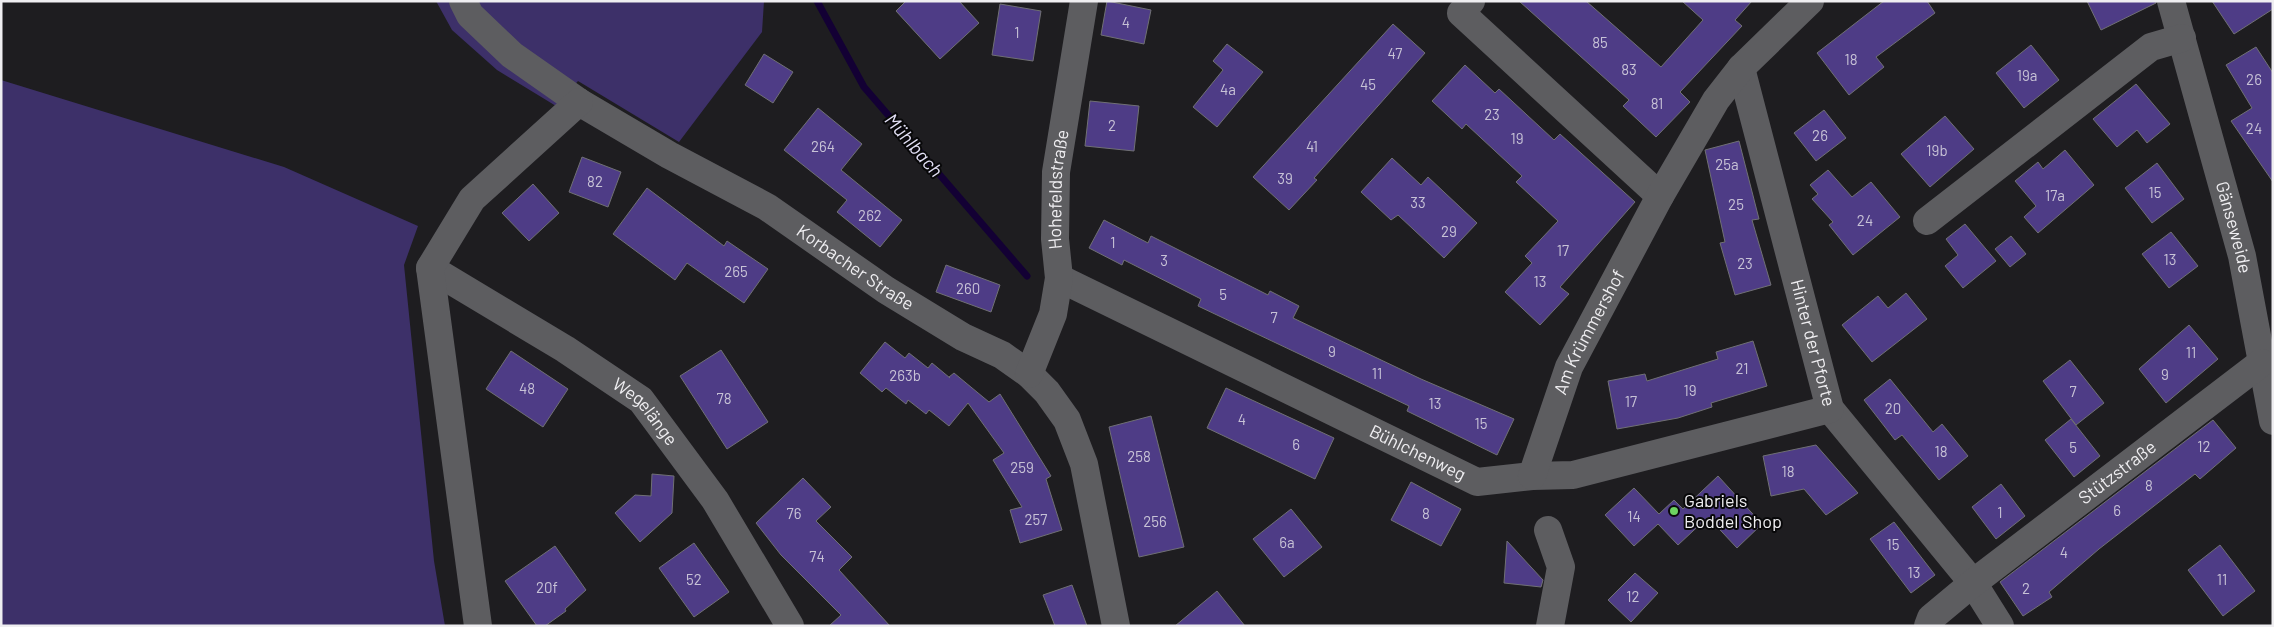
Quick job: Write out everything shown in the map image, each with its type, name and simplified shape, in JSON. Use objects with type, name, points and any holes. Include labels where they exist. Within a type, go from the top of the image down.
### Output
[{"type":"street","name":"Korbacher Straße","points":[[463,1],[470,15],[512,56],[579,102],[669,155],[767,207],[886,290],[963,336],[1002,355],[1029,374],[1047,392],[1067,420],[1084,464],[1116,626]]},
{"type":"street","name":"Hohefeldstraße","points":[[1029,374],[1053,314],[1059,278],[1055,239],[1056,172],[1084,1]]},
{"type":"street","points":[[1471,1],[1461,13],[1660,196]]},
{"type":"street","name":"Gänseweide","points":[[2172,1],[2242,256],[2273,421]]},
{"type":"street","name":"Am Krümmershof","points":[[1532,476],[1569,367],[1660,196],[1716,100],[1741,68],[1800,4]]},
{"type":"street","points":[[1927,221],[2150,47],[2182,38]]},
{"type":"street","name":"Hinter der Pforte","points":[[1741,68],[1830,409],[1973,582],[2000,626]]},
{"type":"street","points":[[478,626],[430,268],[472,199],[579,102]]},
{"type":"street","name":"Wegelänge","points":[[430,268],[564,349],[641,400],[715,500],[790,626]]},
{"type":"street","name":"Bühlchenweg","points":[[1059,278],[1477,482],[1532,476],[1573,476],[1830,409]]},
{"type":"street","name":"Stützstraße","points":[[1928,626],[1931,618],[1973,582],[2261,363]]},
{"type":"street","points":[[1548,530],[1561,567],[1550,626]]},
{"type":"shaded area","points":[[436,1],[764,1],[762,32],[679,142],[578,81],[556,106],[497,70],[452,30]]},
{"type":"shaded area","points":[[1,80],[284,167],[418,226],[404,265],[434,561],[445,626],[1,626]]},
{"type":"building","points":[[906,1],[959,1],[979,23],[940,59],[896,11]]},
{"type":"building","points":[[1107,1],[1151,10],[1144,44],[1101,35]]},
{"type":"building","points":[[1519,1],[1586,1],[1661,67],[1703,20],[1682,1],[1752,1],[1735,20],[1742,26],[1680,92],[1690,102],[1656,137],[1623,106],[1629,100]]},
{"type":"building","points":[[1884,1],[1927,1],[1935,13],[1876,57],[1884,67],[1849,95],[1817,53]]},
{"type":"building","points":[[2087,1],[2156,1],[2156,3],[2101,30]]},
{"type":"building","points":[[2212,1],[2273,1],[2273,9],[2234,34]]},
{"type":"building","points":[[1000,4],[1041,11],[1033,61],[992,55]]},
{"type":"building","points":[[1393,24],[1425,53],[1314,178],[1317,180],[1289,210],[1253,177]]},
{"type":"building","points":[[1227,44],[1263,72],[1217,127],[1193,107],[1223,70],[1213,61]]},
{"type":"building","points":[[2031,45],[2059,80],[2024,108],[1996,73]]},
{"type":"building","points":[[2256,47],[2273,73],[2273,182],[2231,121],[2252,108],[2226,65]]},
{"type":"building","points":[[764,54],[793,72],[773,103],[745,85]]},
{"type":"building","points":[[1465,65],[1495,93],[1499,89],[1554,140],[1560,134],[1635,202],[1560,287],[1569,294],[1540,325],[1505,292],[1532,263],[1525,256],[1558,221],[1516,182],[1522,176],[1466,124],[1462,129],[1432,101]]},
{"type":"building","points":[[2136,84],[2170,124],[2147,143],[2137,130],[2117,147],[2093,119]]},
{"type":"building","points":[[1090,101],[1139,106],[1134,151],[1085,146]]},
{"type":"building","points":[[818,108],[862,144],[841,170],[902,220],[880,247],[837,212],[847,200],[784,150]]},
{"type":"building","points":[[1824,110],[1846,138],[1816,161],[1794,133]]},
{"type":"building","points":[[1945,116],[1974,149],[1930,187],[1901,154]]},
{"type":"building","points":[[1739,141],[1759,219],[1752,220],[1771,285],[1735,295],[1720,243],[1725,242],[1705,150]]},
{"type":"building","points":[[2065,150],[2094,185],[2038,233],[2024,217],[2036,206],[2015,181],[2038,162],[2043,169]]},
{"type":"building","points":[[582,157],[621,172],[608,207],[569,192]]},
{"type":"building","points":[[1392,158],[1421,185],[1428,177],[1477,223],[1444,258],[1398,215],[1391,220],[1361,192]]},
{"type":"building","points":[[2157,163],[2184,199],[2152,223],[2125,188]]},
{"type":"building","points":[[1828,170],[1852,197],[1871,182],[1900,217],[1853,255],[1829,225],[1833,222],[1812,199],[1818,194],[1810,185]]},
{"type":"building","points":[[533,184],[559,213],[529,241],[502,213]]},
{"type":"building","points":[[647,188],[724,246],[727,241],[768,269],[744,303],[687,263],[675,280],[613,234]]},
{"type":"building","points":[[1104,220],[1148,243],[1151,236],[1268,295],[1270,291],[1299,306],[1293,318],[1421,379],[1514,419],[1497,455],[1407,411],[1409,406],[1198,306],[1201,299],[1124,260],[1122,265],[1089,248]]},
{"type":"building","points":[[1965,224],[1996,261],[1963,288],[1945,266],[1958,255],[1946,239]]},
{"type":"building","points":[[2171,232],[2198,266],[2169,288],[2142,254]]},
{"type":"building","points":[[2011,236],[2026,254],[2010,267],[1995,249]]},
{"type":"building","points":[[946,265],[1000,285],[991,312],[936,292]]},
{"type":"building","points":[[1906,293],[1927,319],[1872,362],[1842,325],[1878,296],[1888,308]]},
{"type":"building","points":[[2189,325],[2218,359],[2166,403],[2139,369]]},
{"type":"building","points":[[1753,341],[1767,386],[1711,403],[1712,407],[1678,418],[1617,429],[1608,381],[1645,374],[1647,381],[1718,359],[1716,352]]},
{"type":"building","points":[[885,342],[905,358],[909,353],[928,368],[932,363],[950,378],[954,373],[989,402],[1000,394],[1051,476],[1046,479],[1062,530],[1020,543],[1010,510],[1022,507],[993,460],[1004,453],[968,403],[949,426],[929,410],[926,414],[908,400],[906,404],[886,388],[882,392],[860,373]]},
{"type":"building","points":[[721,350],[768,422],[727,449],[680,376]]},
{"type":"building","points":[[511,351],[568,389],[543,427],[486,389]]},
{"type":"building","points":[[2070,360],[2104,403],[2076,425],[2043,381]]},
{"type":"building","points":[[1890,379],[1933,432],[1942,424],[1968,456],[1939,480],[1902,435],[1895,440],[1864,400]]},
{"type":"building","points":[[1226,388],[1334,438],[1315,479],[1207,428]]},
{"type":"building","points":[[1151,416],[1184,547],[1139,557],[1109,427]]},
{"type":"building","points":[[2071,419],[2100,456],[2074,477],[2045,440]]},
{"type":"building","points":[[2213,420],[2236,448],[2200,479],[2195,474],[2099,549],[2049,592],[2052,597],[2023,616],[2000,582]]},
{"type":"building","points":[[1816,445],[1858,493],[1826,515],[1804,489],[1771,496],[1763,456]]},
{"type":"building","points":[[652,474],[674,476],[672,513],[640,542],[615,513],[635,495],[651,496]]},
{"type":"building","points":[[1718,476],[1762,524],[1737,548],[1708,517],[1678,545],[1658,524],[1634,546],[1605,515],[1634,488],[1659,514],[1674,500],[1683,509]]},
{"type":"building","points":[[803,478],[831,507],[816,521],[852,557],[839,570],[890,626],[829,626],[841,615],[781,555],[756,523]]},
{"type":"building","points":[[1411,482],[1461,509],[1441,546],[1391,520]]},
{"type":"building","points":[[2001,484],[2025,516],[1996,539],[1972,507]]},
{"type":"building","points":[[1291,509],[1322,547],[1284,577],[1253,539]]},
{"type":"building","points":[[1894,522],[1935,575],[1911,593],[1870,539]]},
{"type":"building","points":[[1507,541],[1543,580],[1541,587],[1504,583]]},
{"type":"building","points":[[694,543],[729,592],[694,617],[659,568]]},
{"type":"building","points":[[2220,545],[2255,591],[2223,616],[2188,570]]},
{"type":"building","points":[[555,546],[586,590],[565,609],[566,611],[545,626],[537,626],[505,581]]},
{"type":"building","points":[[1635,573],[1658,593],[1631,622],[1608,600]]},
{"type":"building","points":[[1072,585],[1087,626],[1055,626],[1043,595]]},
{"type":"building","points":[[1217,591],[1245,626],[1175,626]]},
{"type":"waterway","name":"Mühlbach","points":[[817,1],[864,87],[1027,276]]},
{"type":"place","name":"Gabriels Boddel Shop","points":[[1674,511]]}]
